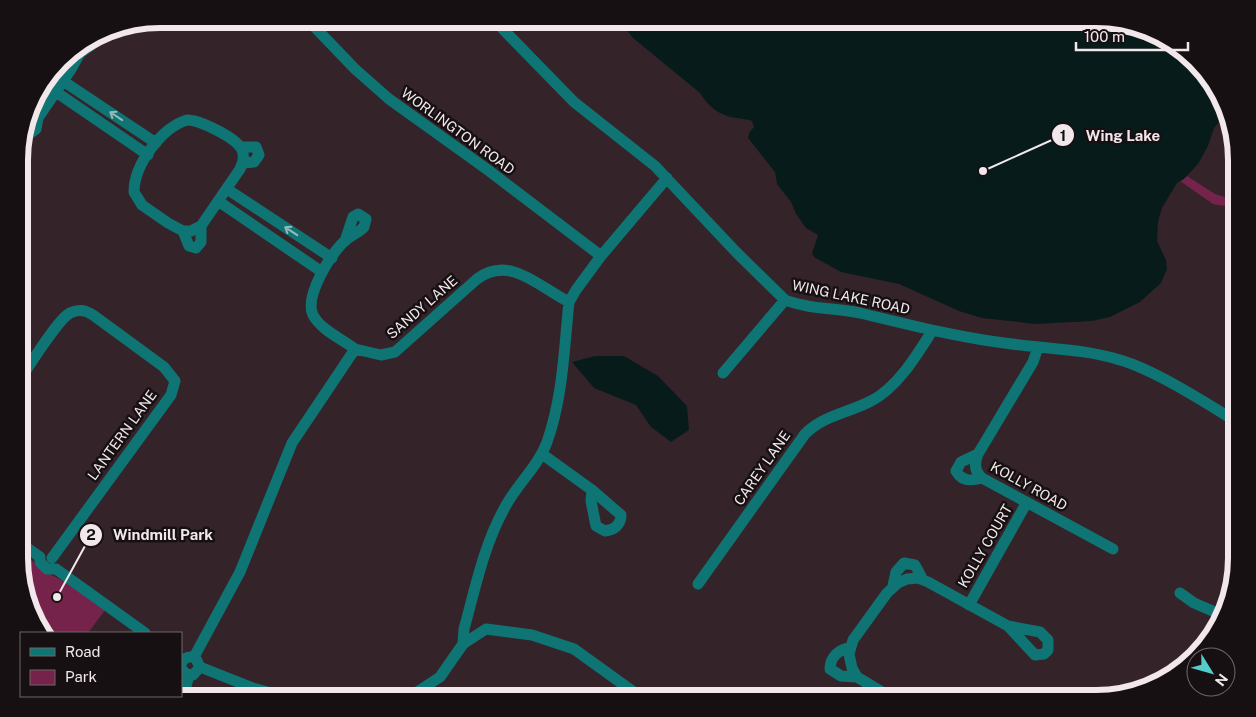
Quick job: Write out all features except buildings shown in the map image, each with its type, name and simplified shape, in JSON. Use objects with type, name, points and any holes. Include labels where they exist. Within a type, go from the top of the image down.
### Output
[{"type":"street","name":"WORLINGTON ROAD","points":[[316,28],[355,69],[389,99],[488,170],[601,256]]},
{"type":"street","name":"WING LAKE ROAD","points":[[502,28],[578,107],[642,155],[667,178],[736,252],[785,300],[793,303],[843,310],[932,331],[1088,353],[1127,362],[1228,417]]},
{"type":"street","points":[[30,134],[36,129],[38,118],[79,55]]},
{"type":"street","points":[[63,81],[152,149]]},
{"type":"street","points":[[56,92],[152,149]]},
{"type":"street","points":[[34,120],[38,118]]},
{"type":"street","points":[[241,147],[243,164],[201,226],[191,231],[183,231],[142,205],[135,197],[135,181],[152,149],[175,125],[184,121],[192,120],[213,129],[241,147],[256,147],[259,155],[254,162],[243,164]]},
{"type":"street","points":[[463,644],[464,629],[498,522],[509,499],[542,454],[551,429],[558,401],[570,302],[576,290],[601,256],[667,178]]},
{"type":"street","points":[[223,195],[332,258]]},
{"type":"street","points":[[223,195],[322,272]]},
{"type":"street","points":[[183,231],[189,246],[196,248],[201,242],[201,226]]},
{"type":"street","points":[[184,690],[187,665],[240,572],[292,444],[355,349],[321,324],[310,306],[322,272],[346,240]]},
{"type":"street","name":"SANDY LANE","points":[[355,349],[381,355],[395,352],[477,279],[493,270],[520,273],[570,302]]},
{"type":"street","points":[[723,373],[785,300]]},
{"type":"street","name":"LANTERN LANE","points":[[28,368],[64,317],[75,306],[93,315],[164,366],[178,380],[170,395],[52,558]]},
{"type":"street","name":"CAREY LANE","points":[[698,584],[805,434],[829,417],[881,395],[897,379],[932,331]]},
{"type":"street","name":"KOLLY ROAD","points":[[1038,347],[1032,362],[978,454],[975,467],[982,478],[1112,549]]},
{"type":"street","points":[[542,454],[592,490]]},
{"type":"street","points":[[978,454],[961,462],[956,471],[963,478],[969,480],[982,478]]},
{"type":"street","name":"KOLLY COURT","points":[[969,605],[1027,502]]},
{"type":"street","points":[[28,549],[40,557],[40,562],[47,569],[56,569]]},
{"type":"street","points":[[40,557],[44,555],[52,558],[56,569],[144,632]]},
{"type":"street","points":[[857,677],[850,664],[850,648],[853,640],[893,586],[896,572],[904,564],[915,565],[923,580],[1008,626]]},
{"type":"street","points":[[1180,593],[1216,612]]},
{"type":"street","points":[[469,613],[479,625],[486,629],[532,635],[574,649],[630,690]]},
{"type":"street","points":[[421,690],[440,677],[463,644],[486,629]]},
{"type":"street","points":[[850,648],[844,649],[833,658],[830,669],[841,676],[857,677],[877,689]]},
{"type":"street","points":[[187,665],[260,690]]},
{"type":"green space","points":[[1187,176],[1215,194],[1228,198],[1228,206],[1213,204],[1180,181]]},
{"type":"green space","points":[[28,556],[40,569],[69,584],[105,610],[89,632],[51,632],[38,608],[32,591]]},
{"type":"shaded area","points":[[625,28],[1113,29],[1147,38],[1177,55],[1201,79],[1215,101],[1222,119],[1214,128],[1208,146],[1198,164],[1184,179],[1177,183],[1162,208],[1158,222],[1157,241],[1166,260],[1167,269],[1161,283],[1140,302],[1110,317],[1092,321],[1035,324],[982,318],[959,311],[899,284],[841,272],[814,257],[812,253],[818,235],[806,228],[796,214],[791,202],[777,184],[775,172],[748,138],[749,133],[754,127],[752,121],[730,117],[715,110],[700,93],[633,38]]},
{"type":"shaded area","points":[[595,356],[624,356],[658,376],[687,406],[689,430],[671,442],[651,427],[636,405],[594,388],[572,362]]},
{"type":"place","name":"Wing Lake","points":[[983,171]]},
{"type":"place","name":"Windmill Park","points":[[57,597]]}]
